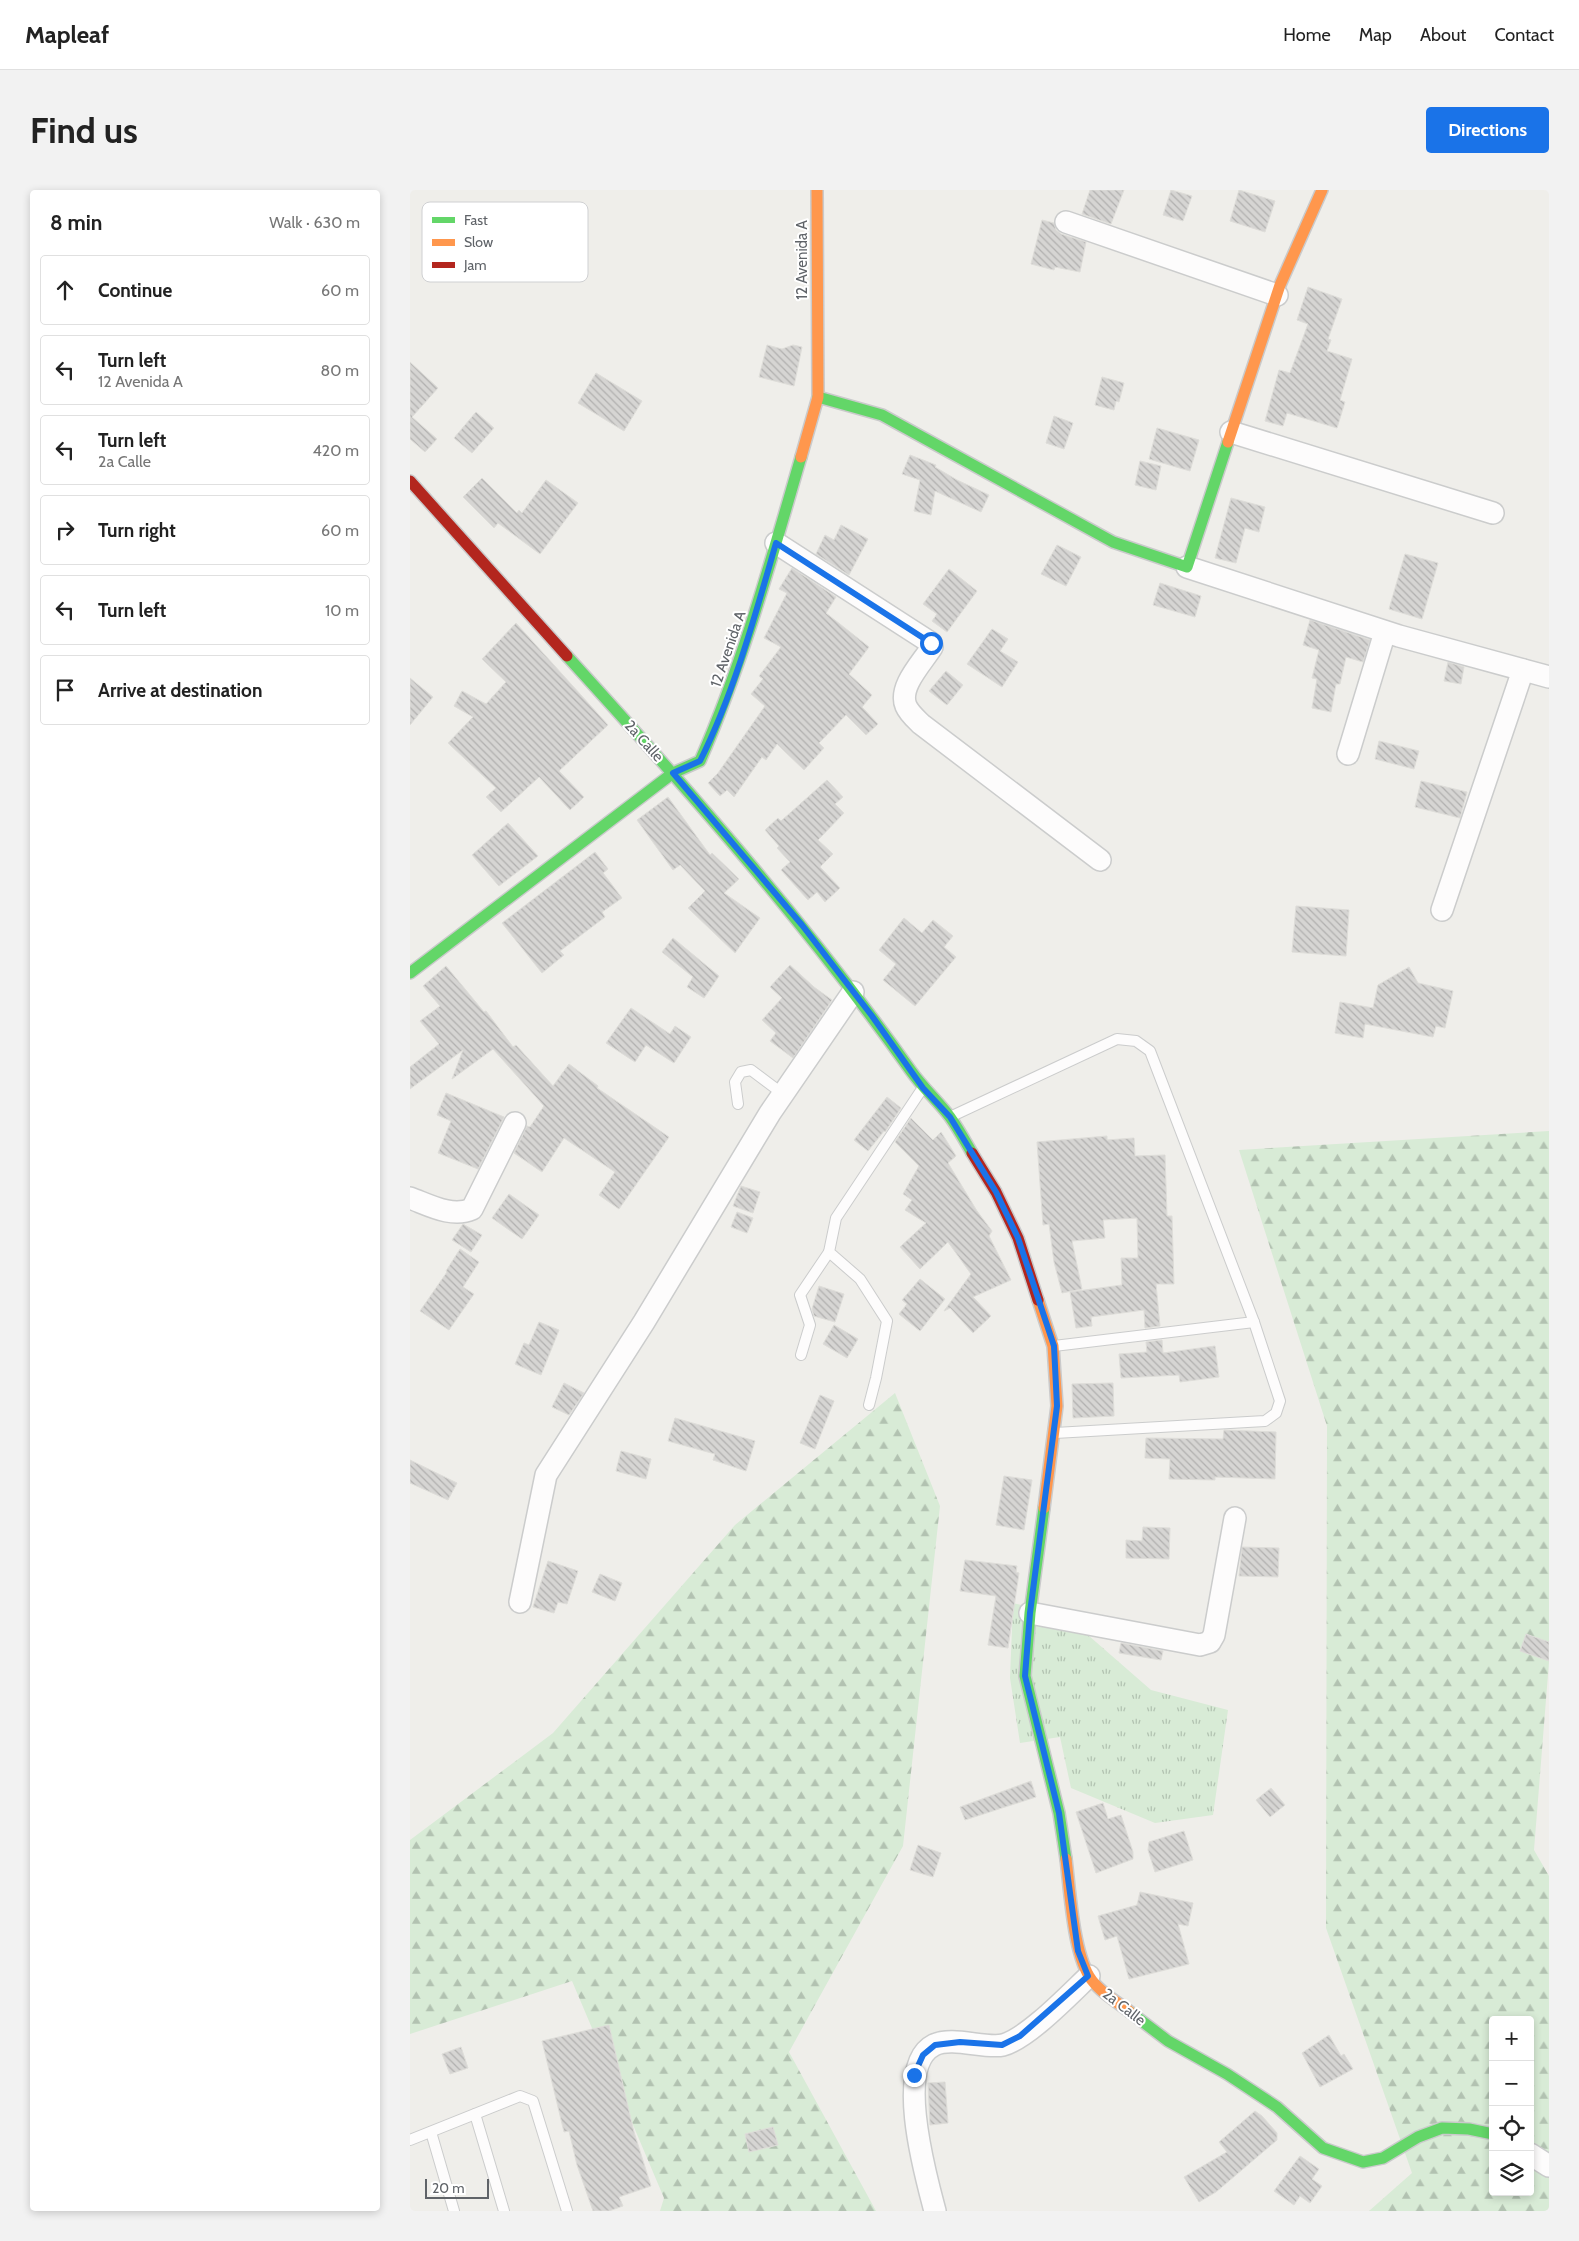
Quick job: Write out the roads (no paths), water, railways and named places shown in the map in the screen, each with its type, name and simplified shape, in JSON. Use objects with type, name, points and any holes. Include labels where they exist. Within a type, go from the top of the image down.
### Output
[{"type":"street","name":"12 Avenida A","points":[[410,973],[673,773],[700,761],[714,732],[758,606],[818,397],[817,190]]},
{"type":"street","points":[[1187,567],[1277,295],[1322,190]]},
{"type":"street","points":[[1066,222],[1277,295]]},
{"type":"street","points":[[818,397],[882,415],[1113,542],[1385,632],[1549,677]]},
{"type":"street","points":[[1232,432],[1493,513]]},
{"type":"street","name":"2a Calle","points":[[410,481],[673,773],[802,925],[923,1088],[950,1117],[996,1192],[1018,1238],[1054,1346],[1057,1406],[1030,1613],[1025,1676],[1059,1813],[1078,1951],[1088,1976],[1102,1991],[1168,2041],[1227,2074],[1277,2107],[1323,2148],[1363,2162],[1383,2158],[1418,2137],[1442,2128],[1469,2129],[1489,2133]]},
{"type":"street","points":[[776,543],[931,643],[932,648],[905,688],[903,697],[906,708],[921,724],[1100,860]]},
{"type":"street","points":[[1348,754],[1385,632]]},
{"type":"street","points":[[1442,910],[1523,670]]},
{"type":"street","points":[[520,1602],[546,1475],[644,1322],[783,1094],[853,992]]},
{"type":"street","points":[[410,1198],[452,1212],[464,1213],[472,1209],[515,1123]]},
{"type":"street","points":[[1030,1613],[1200,1645],[1210,1642],[1214,1635],[1235,1518]]},
{"type":"street","points":[[935,2211],[917,2140],[914,2075],[923,2055],[935,2045],[960,2042],[1002,2045],[1011,2041],[1047,2014],[1088,1976]]},
{"type":"street","points":[[1534,2157],[1549,2166]]},
{"type":"lane","points":[[950,1117],[1117,1039],[1136,1041],[1150,1051],[1254,1322],[1280,1401],[1276,1413],[1265,1421],[1054,1434]]},
{"type":"lane","points":[[738,1104],[735,1082],[741,1072],[751,1070],[783,1094]]},
{"type":"lane","points":[[801,1355],[810,1324],[800,1295],[829,1252],[836,1218],[923,1088]]},
{"type":"lane","points":[[829,1252],[860,1279],[886,1321],[876,1378],[869,1405]]},
{"type":"lane","points":[[1054,1346],[1254,1322]]},
{"type":"lane","points":[[410,2140],[520,2096],[533,2101],[567,2211]]},
{"type":"lane","points":[[475,2114],[504,2211]]},
{"type":"lane","points":[[431,2132],[454,2211]]}]
